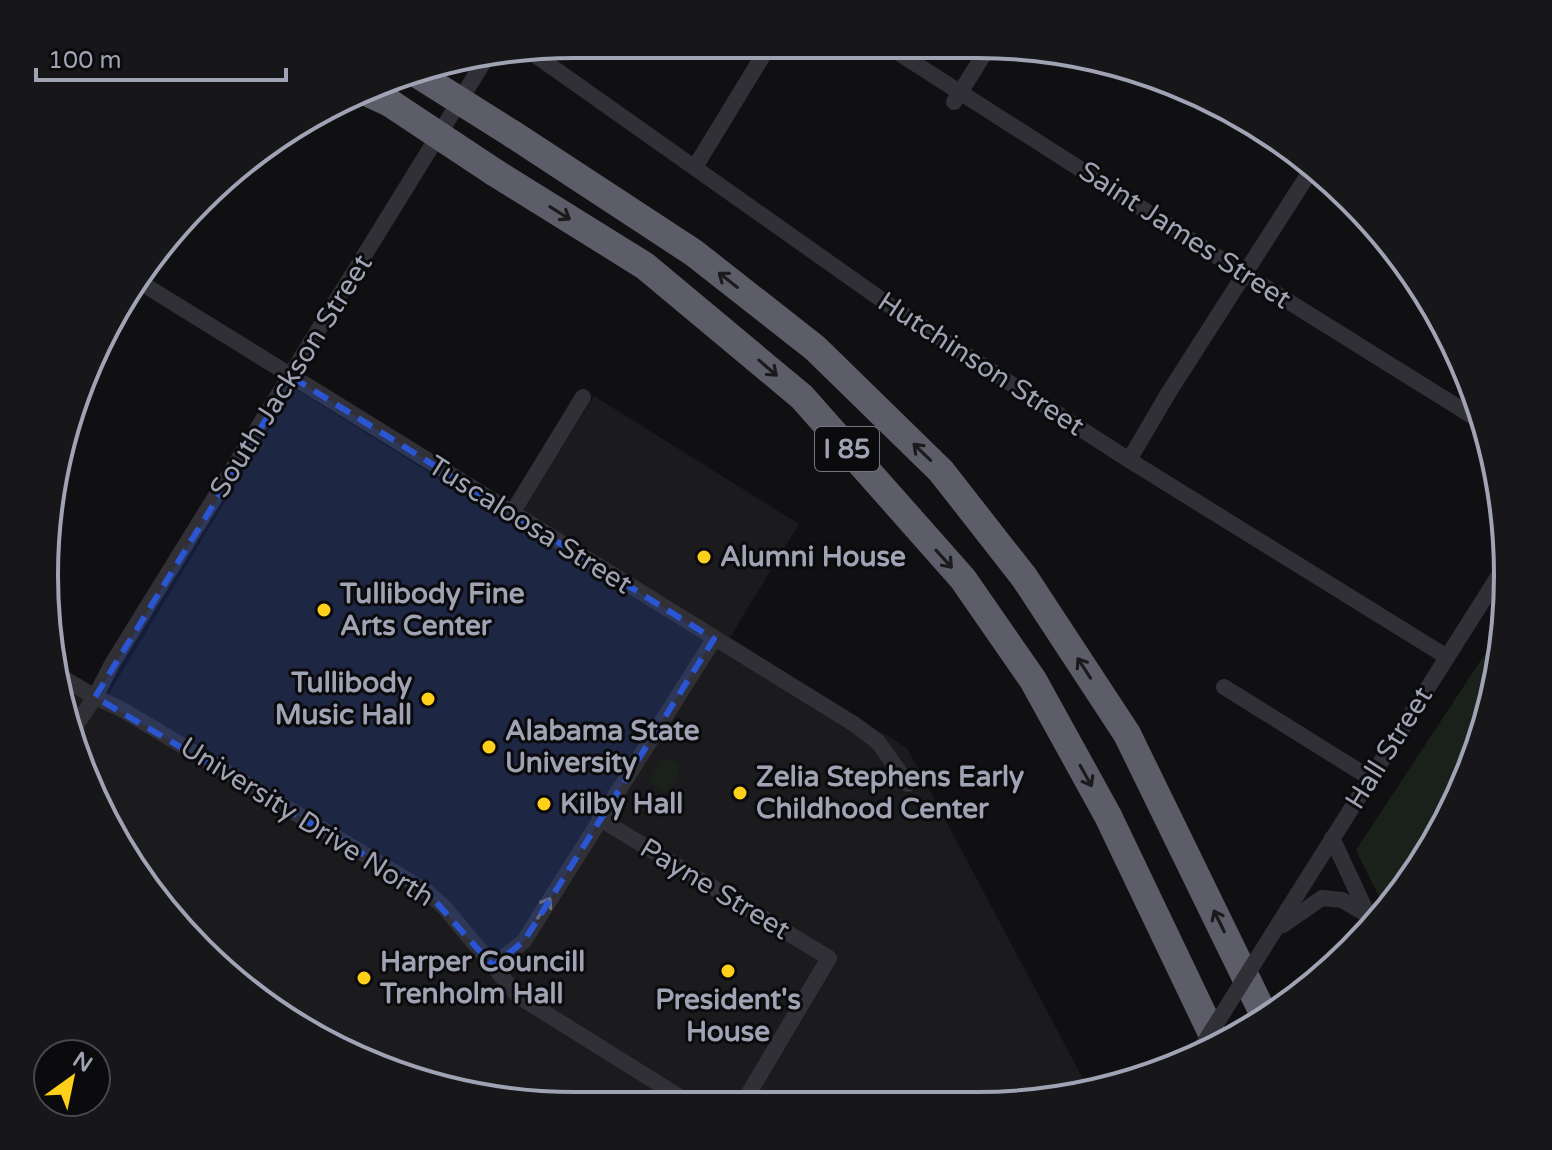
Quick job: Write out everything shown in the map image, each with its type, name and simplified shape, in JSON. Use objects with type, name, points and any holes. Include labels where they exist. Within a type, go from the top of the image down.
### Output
[{"type":"highway","name":"I 85","points":[[427,80],[694,253],[803,339],[941,471],[1024,577],[1127,734],[1260,1007]]},
{"type":"highway","name":"I 85","points":[[378,97],[645,266],[802,397],[963,579],[1033,680],[1108,816],[1213,1035]]},
{"type":"street","points":[[695,167],[761,58]]},
{"type":"street","name":"Saint James Street","points":[[904,58],[957,97],[1468,414]]},
{"type":"street","points":[[957,97],[982,58]]},
{"type":"street","name":"Hutchinson Street","points":[[541,59],[889,305],[1129,460],[1447,657]]},
{"type":"street","name":"South Jackson Street","points":[[79,720],[481,67]]},
{"type":"street","points":[[1129,460],[1307,177]]},
{"type":"street","name":"Tuscaloosa Street","points":[[146,286],[854,724],[878,742],[908,784]]},
{"type":"street","points":[[512,513],[583,397]]},
{"type":"street","name":"Hall Street","points":[[1207,1038],[1494,583]]},
{"type":"street","points":[[493,966],[524,941],[714,639]]},
{"type":"street","name":"University Drive North","points":[[69,682],[121,709],[426,891],[445,908],[518,996],[672,1092]]},
{"type":"street","points":[[1224,687],[1370,778]]},
{"type":"street","name":"Payne Street","points":[[600,819],[829,958],[750,1092]]},
{"type":"street","points":[[1332,838],[1368,914]]},
{"type":"street","name":"Hall Street","points":[[1273,934],[1322,898],[1342,900],[1365,917]]},
{"type":"highlighted area","points":[[292,377],[714,639],[524,941],[493,966],[426,891],[95,697]]},
{"type":"shaded area","name":"Alabama State University","points":[[294,388],[513,525],[594,396],[799,524],[729,639],[907,748],[1084,1081],[1044,1088],[977,1092],[541,1091],[474,1082],[377,1053],[316,1023],[260,985],[209,941],[165,890],[127,834],[111,804],[85,741],[72,692],[100,708]]},
{"type":"shaded area","points":[[1489,648],[1476,709],[1455,773],[1425,834],[1380,899],[1356,850]]},
{"type":"shaded area","points":[[661,759],[675,761],[679,766],[677,778],[669,792],[663,792],[649,782]]},
{"type":"place","name":"Alumni House","points":[[704,557]]},
{"type":"place","name":"Tullibody Fine Arts Center","points":[[324,610]]},
{"type":"place","name":"Tullibody Music Hall","points":[[428,699]]},
{"type":"place","name":"Alabama State University","points":[[489,747]]},
{"type":"place","name":"Zelia Stephens Early Childhood Center","points":[[740,793]]},
{"type":"place","name":"Kilby Hall","points":[[544,804]]},
{"type":"place","name":"President's House","points":[[728,971]]},
{"type":"place","name":"Harper Councill Trenholm Hall","points":[[364,978]]}]
